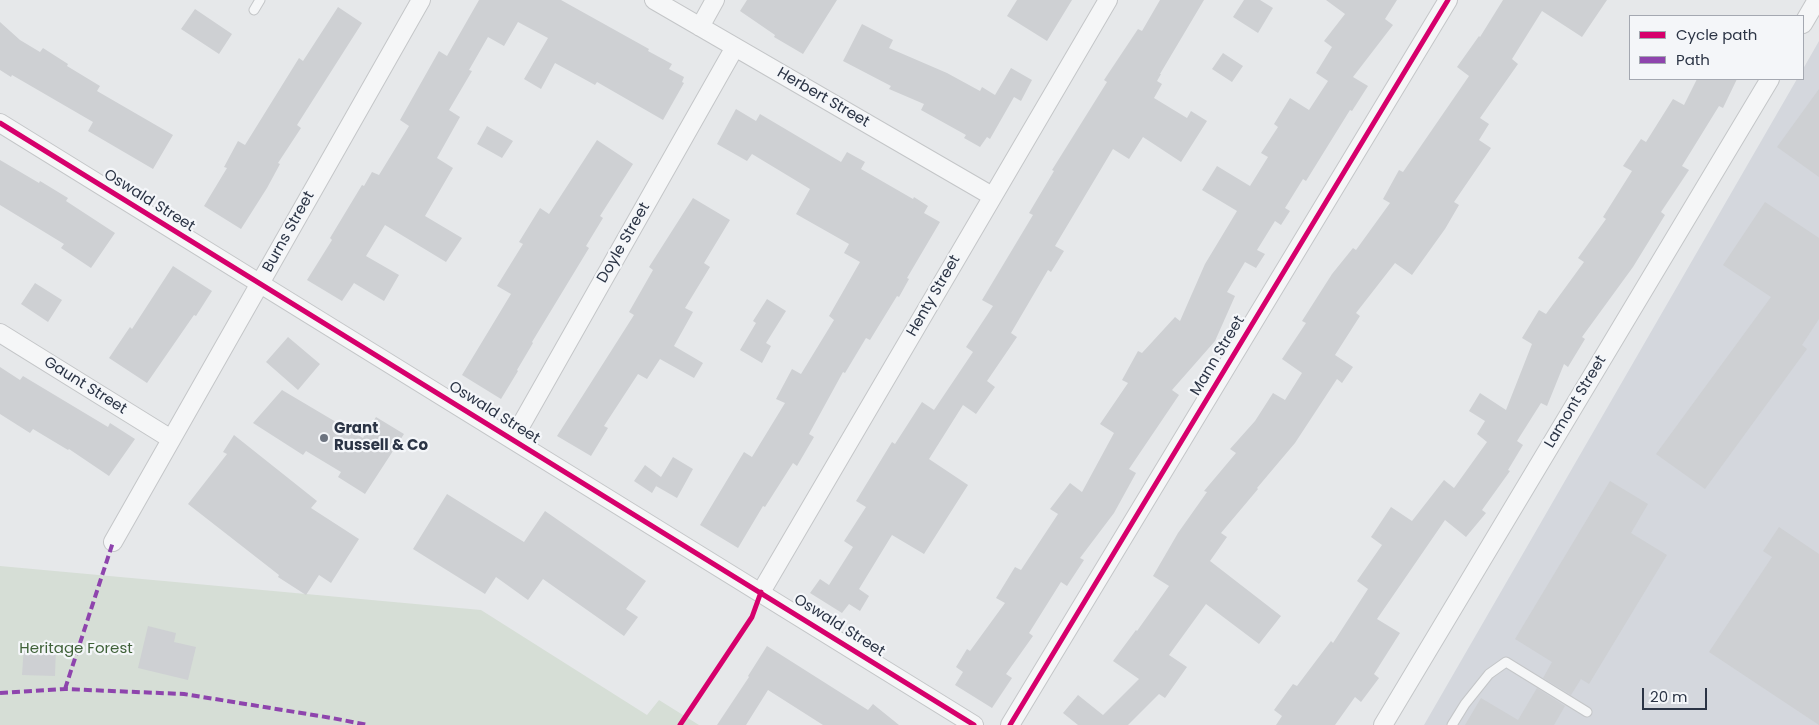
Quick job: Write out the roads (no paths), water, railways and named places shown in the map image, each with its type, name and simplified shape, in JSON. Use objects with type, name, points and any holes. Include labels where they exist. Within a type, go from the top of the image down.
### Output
[{"type":"street","name":"Burns Street","points":[[113,542],[421,0]]},
{"type":"street","name":"Herbert Street","points":[[654,0],[992,196]]},
{"type":"street","points":[[700,27],[715,0]]},
{"type":"street","name":"Henty Street","points":[[761,592],[1108,0]]},
{"type":"street","name":"Mann Street","points":[[1010,725],[1448,0]]},
{"type":"street","points":[[1804,22],[1817,0]]},
{"type":"street","name":"Doyle Street","points":[[513,439],[735,47]]},
{"type":"street","name":"Lamont Street","points":[[1383,725],[1769,80]]},
{"type":"street","name":"Oswald Street","points":[[0,123],[974,725]]},
{"type":"street","name":"Gaunt Street","points":[[0,333],[171,439]]},
{"type":"lane","points":[[254,10],[260,0]]},
{"type":"lane","points":[[1452,725],[1465,704],[1489,674],[1506,662],[1587,712]]},
{"type":"place","name":"Grant Russell & Co","points":[[324,438]]},
{"type":"park label","name":"Heritage Forest","points":[[76,649]]}]
